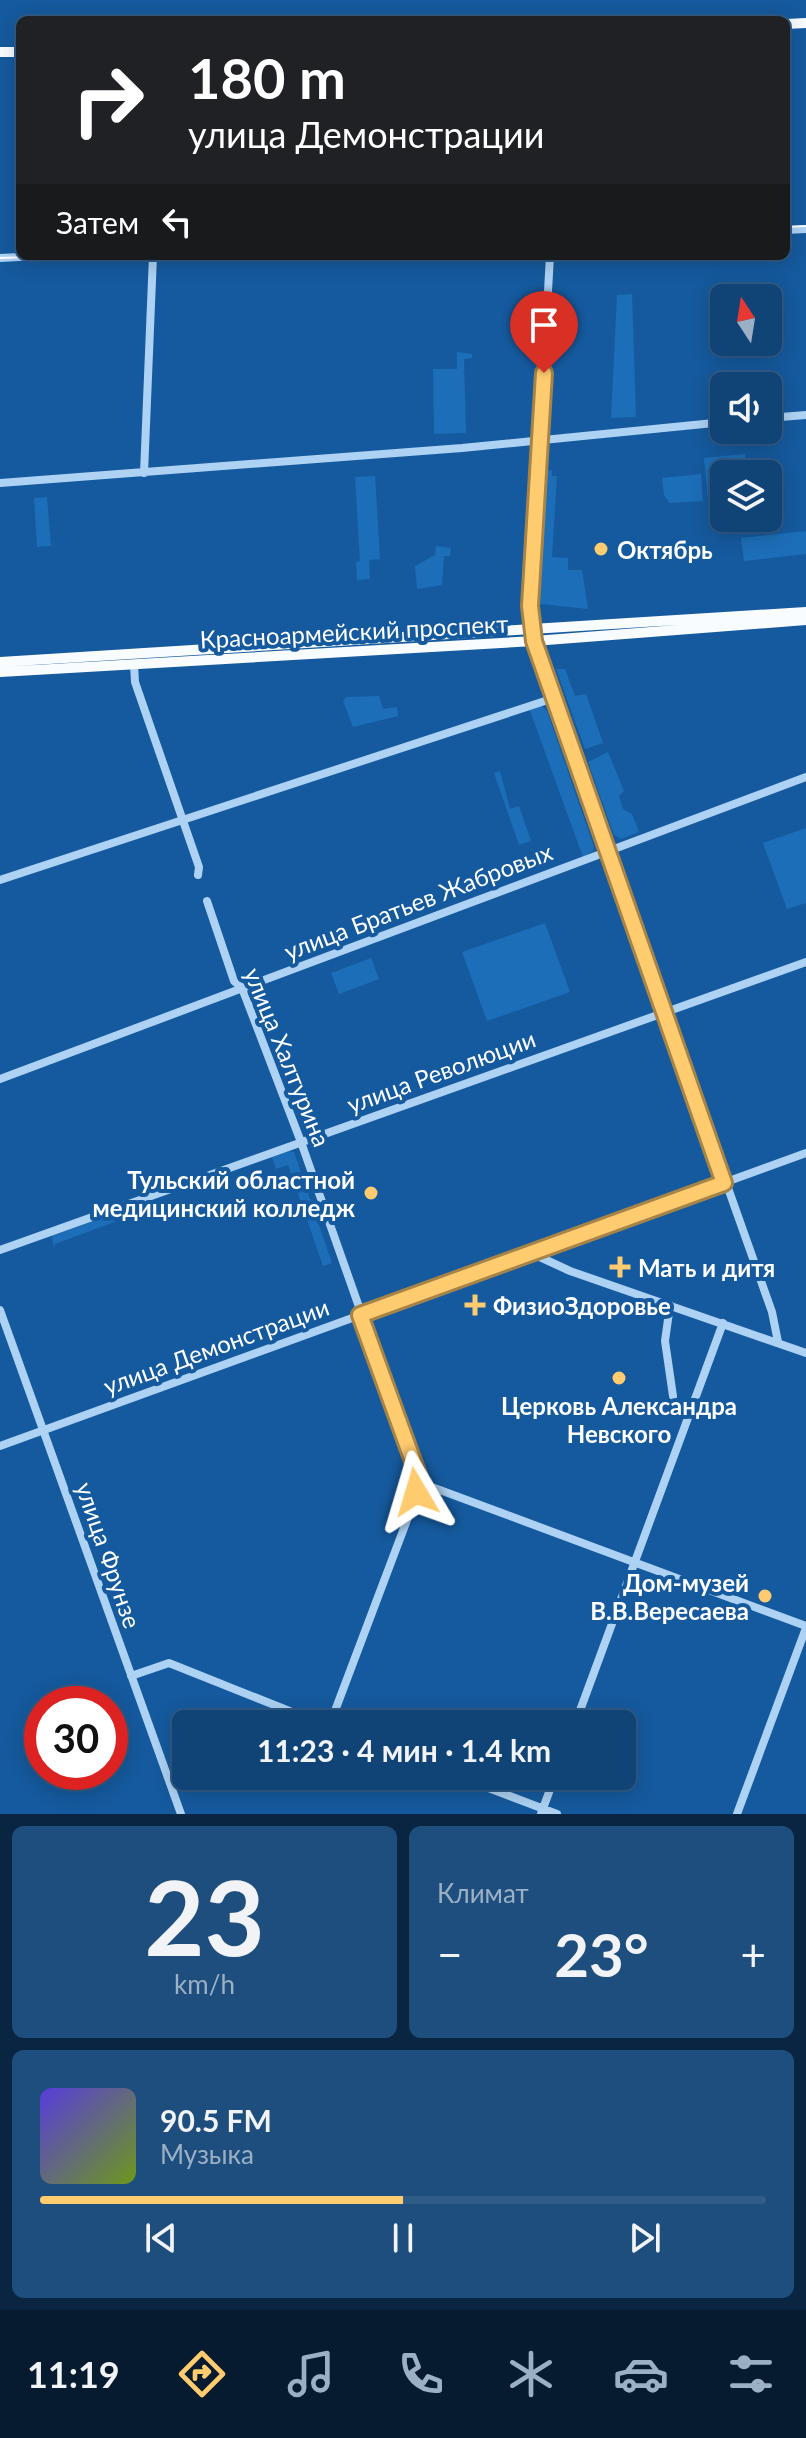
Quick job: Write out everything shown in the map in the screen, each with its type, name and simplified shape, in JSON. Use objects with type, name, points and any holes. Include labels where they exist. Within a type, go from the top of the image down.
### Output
[{"type":"main road","name":"Красноармейский проспект","points":[[0,672],[533,635],[806,612]]},
{"type":"main road","name":"Красноармейский проспект","points":[[0,662],[806,620]]},
{"type":"street","points":[[144,473],[153,260]]},
{"type":"street","points":[[550,260],[530,606],[533,635],[772,1312],[778,1342]]},
{"type":"street","points":[[782,417],[806,415]]},
{"type":"street","points":[[0,483],[462,448],[710,423]]},
{"type":"street","points":[[134,664],[135,682],[199,867],[198,875]]},
{"type":"street","points":[[0,880],[554,698]]},
{"type":"street","name":"улица Братьев Жабровых","points":[[0,1079],[806,777]]},
{"type":"street","name":"улица Халтурина","points":[[207,901],[234,981],[242,988],[301,1142],[421,1483]]},
{"type":"street","name":"улица Революции","points":[[0,1250],[806,962]]},
{"type":"street","name":"улица Демонстрации","points":[[0,1446],[806,1153]]},
{"type":"street","points":[[531,1253],[556,1265],[806,1353]]},
{"type":"street","points":[[670,1305],[665,1341],[673,1396]]},
{"type":"street","name":"улица Фрунзе","points":[[0,1310],[181,1814]]},
{"type":"street","points":[[580,1710],[723,1323]]},
{"type":"street","points":[[335,1710],[421,1483],[806,1627],[737,1814]]},
{"type":"street","points":[[131,1676],[169,1663],[287,1710]]},
{"type":"street","points":[[491,1790],[557,1814]]},
{"type":"street","points":[[542,1811],[550,1790]]},
{"type":"shaded area","points":[[632,294],[636,417],[611,418],[617,295]]},
{"type":"shaded area","points":[[457,352],[472,354],[472,358],[464,359],[466,433],[434,434],[433,369],[457,369]]},
{"type":"shaded area","points":[[745,454],[745,460],[710,460],[710,500],[708,500],[704,458]]},
{"type":"shaded area","points":[[552,470],[552,476],[557,476],[552,557],[568,558],[568,570],[582,570],[588,609],[540,604],[547,471]]},
{"type":"shaded area","points":[[701,474],[703,501],[669,503],[664,495],[662,478]]},
{"type":"shaded area","points":[[375,476],[380,559],[369,560],[370,579],[357,580],[356,562],[360,561],[355,477]]},
{"type":"shaded area","points":[[47,497],[51,546],[37,547],[34,498]]},
{"type":"shaded area","points":[[806,531],[806,554],[744,561],[741,538]]},
{"type":"shaded area","points":[[436,546],[451,548],[450,556],[444,556],[442,585],[417,589],[415,566],[435,555]]},
{"type":"shaded area","points":[[556,669],[565,669],[575,696],[586,694],[603,743],[585,749]]},
{"type":"shaded area","points":[[379,696],[383,709],[397,707],[398,716],[353,727],[343,701],[346,697]]},
{"type":"shaded area","points":[[542,706],[547,711],[594,847],[583,857],[529,708]]},
{"type":"shaded area","points":[[608,752],[624,791],[619,796],[623,809],[632,814],[639,832],[621,839],[614,835],[588,762]]},
{"type":"shaded area","points":[[500,771],[510,809],[519,806],[531,841],[519,845],[494,773]]},
{"type":"shaded area","points":[[806,828],[806,903],[787,909],[763,843]]},
{"type":"shaded area","points":[[545,923],[570,992],[487,1021],[462,952]]},
{"type":"shaded area","points":[[371,958],[379,979],[339,994],[331,973]]},
{"type":"shaded area","points":[[294,1152],[332,1263],[323,1266],[288,1165],[276,1169],[272,1157]]},
{"type":"shaded area","points":[[125,1210],[128,1217],[55,1244],[54,1248],[52,1236]]},
{"type":"tram line","points":[[790,227],[806,226]]},
{"type":"tram line","points":[[0,258],[16,257]]},
{"type":"place","name":"Октябрь","points":[[601,549]]},
{"type":"place","name":"Тульский областной медицинский колледж","points":[[371,1193]]},
{"type":"place","name":"Мать и дитя","points":[[620,1267]]},
{"type":"place","name":"ФизиоЗдоровье","points":[[475,1305]]},
{"type":"place","name":"Церковь Александра Невского","points":[[619,1378]]},
{"type":"place","name":"Дом-музей В.В.Вересаева","points":[[765,1596]]},
{"type":"route","points":[[416,1492],[421,1483],[360,1315],[724,1183],[534,641],[530,606],[544,373]]}]
